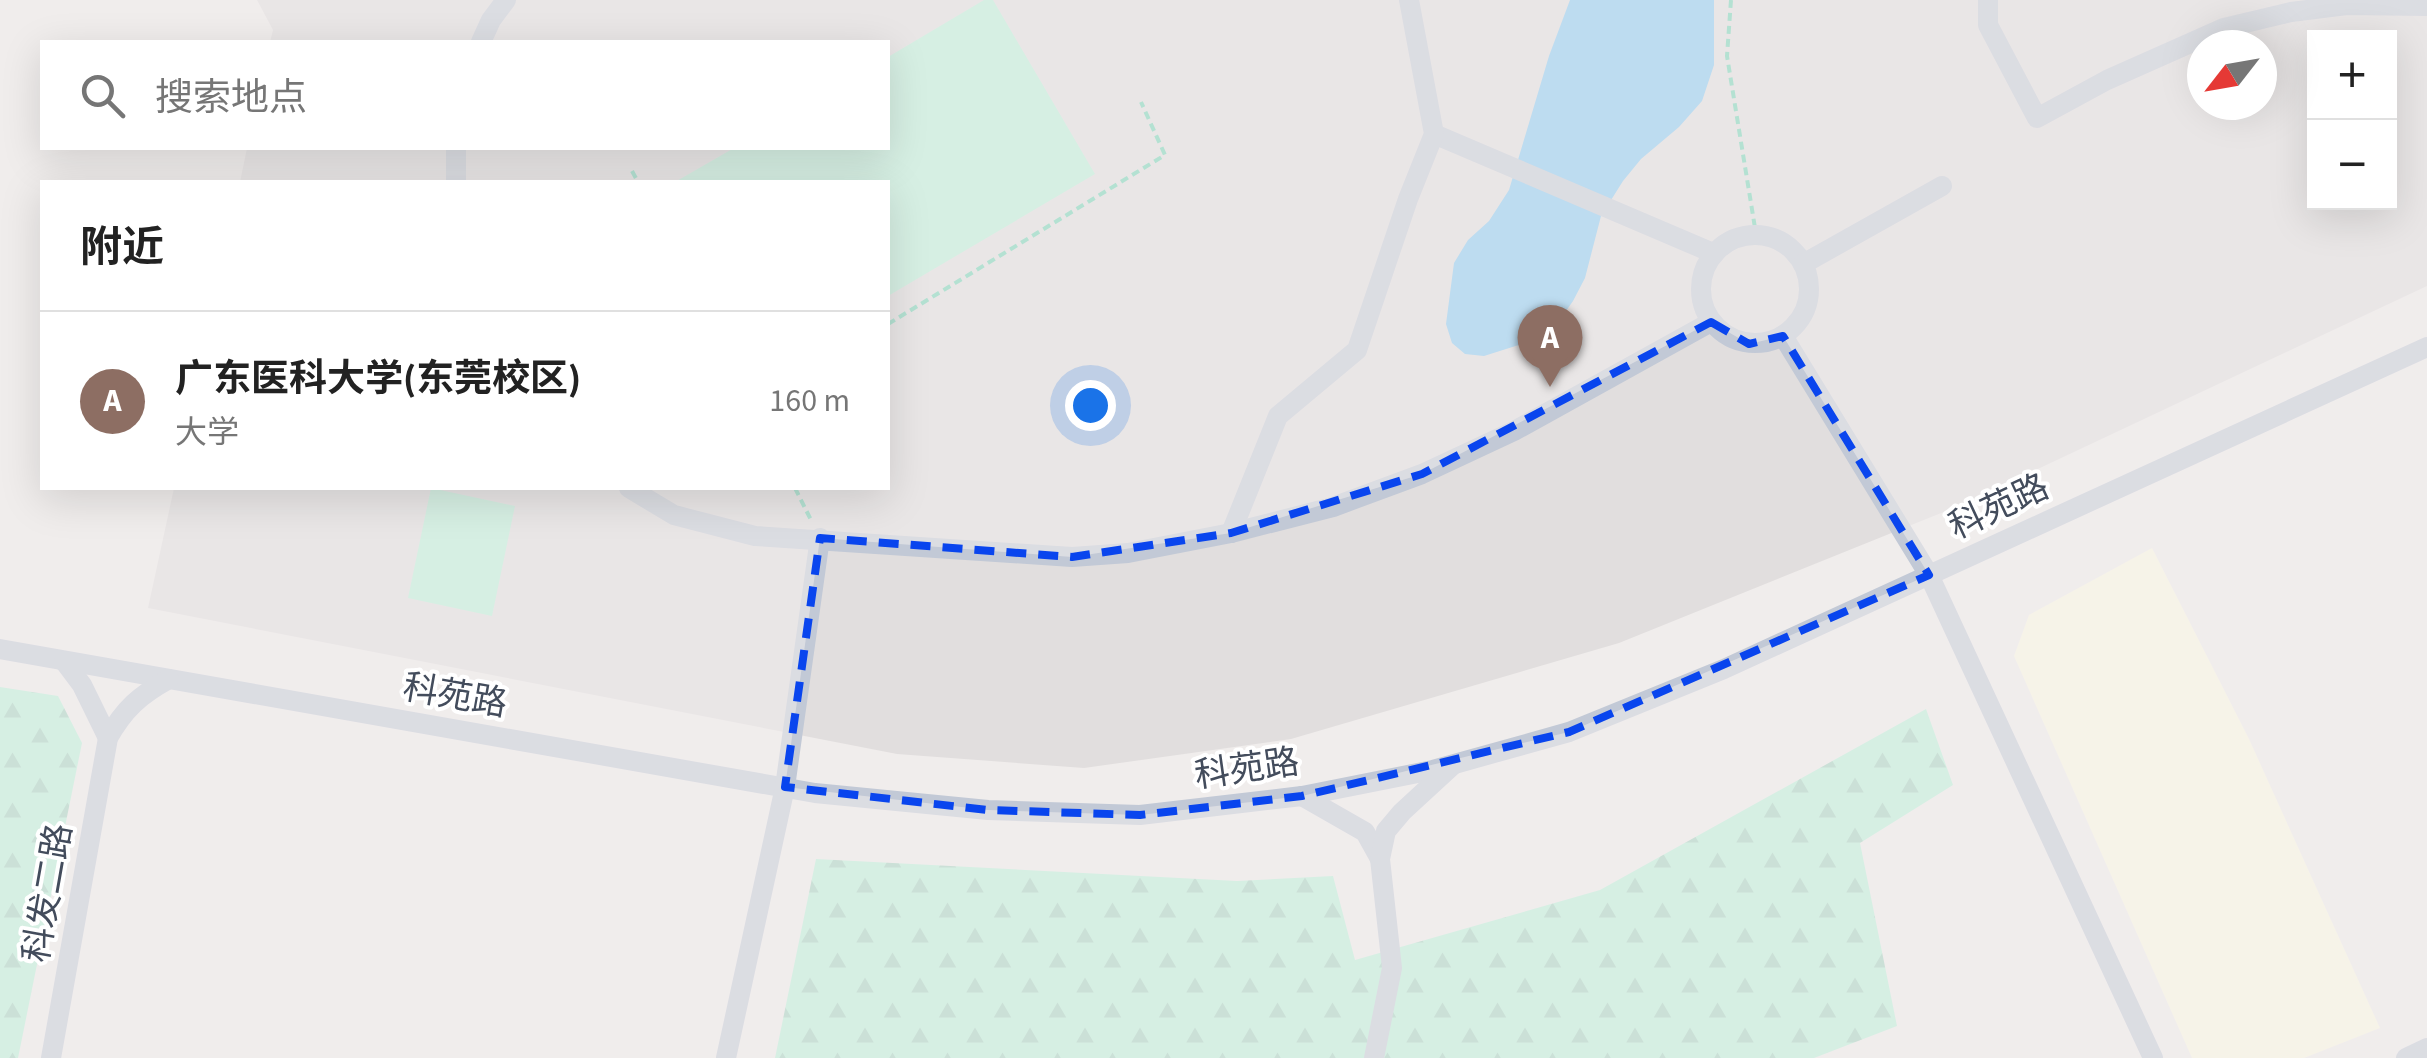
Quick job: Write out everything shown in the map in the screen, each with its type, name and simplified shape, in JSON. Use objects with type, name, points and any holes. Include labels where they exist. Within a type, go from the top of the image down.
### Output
[{"type":"street","points":[[482,40],[506,0]]},
{"type":"street","points":[[1231,533],[1278,416],[1357,350],[1434,134],[1408,0]]},
{"type":"street","points":[[1988,0],[1988,25],[2037,118],[2107,80],[2224,28],[2290,12],[2346,5],[2427,6]]},
{"type":"street","points":[[1434,134],[1713,254]]},
{"type":"street","points":[[456,150],[456,180]]},
{"type":"street","points":[[1803,264],[1942,186]]},
{"type":"street","points":[[1756,234],[1782,241],[1797,254],[1808,276],[1810,297],[1802,318],[1783,336],[1750,344],[1726,335],[1711,322],[1700,294],[1702,276],[1713,254],[1734,238],[1756,234]]},
{"type":"street","points":[[632,490],[674,515],[755,536],[1072,557],[1128,552],[1231,533],[1333,508],[1422,474],[1514,431],[1711,322]]},
{"type":"street","points":[[1783,336],[1929,575],[2153,1058]]},
{"type":"street","name":"科苑路","points":[[0,650],[785,787],[988,810],[1140,815],[1302,796],[1456,764],[1568,732],[1724,670],[2427,347]]},
{"type":"street","points":[[726,1058],[785,787],[820,538]]},
{"type":"street","points":[[64,661],[82,686],[108,738]]},
{"type":"street","points":[[108,738],[122,713],[142,694],[169,679]]},
{"type":"street","name":"科发二路","points":[[51,1058],[108,738]]},
{"type":"street","points":[[1374,1058],[1392,968],[1380,860],[1386,831],[1456,764]]},
{"type":"street","points":[[1302,796],[1365,832],[1380,860]]},
{"type":"street","points":[[2406,1058],[2427,1048]]},
{"type":"path","points":[[1732,0],[1727,56],[1756,234]]},
{"type":"path","points":[[890,323],[1165,155],[1141,102]]},
{"type":"path","points":[[632,172],[637,180]]},
{"type":"path","points":[[796,490],[820,538]]},
{"type":"highlighted area","points":[[1711,322],[1749,344],[1783,336],[1929,575],[1569,732],[1302,796],[1140,815],[988,810],[785,787],[820,538],[1072,557],[1231,533],[1422,474]]},
{"type":"shaded area","points":[[257,0],[2427,0],[2427,286],[1961,505],[1619,643],[1291,739],[1084,768],[897,754],[148,608],[174,490],[890,490],[890,180],[240,180],[247,150],[890,150],[890,40],[270,40],[273,30]]},
{"type":"shaded area","points":[[2152,548],[2249,739],[2380,1028],[2304,1058],[2192,1058],[2014,656],[2029,615]]},
{"type":"green space","points":[[984,0],[993,0],[1095,174],[890,295],[890,180],[678,180],[731,150],[890,150],[890,56]]},
{"type":"green space","points":[[431,490],[515,506],[492,616],[408,598]]},
{"type":"green space","points":[[0,687],[58,696],[82,743],[18,1058],[0,1058]]},
{"type":"green space","points":[[1926,709],[1953,785],[1860,843],[1897,1026],[1814,1058],[775,1058],[816,859],[1237,881],[1333,876],[1355,960],[1600,890]]},
{"type":"water","points":[[1570,0],[1714,0],[1714,65],[1702,101],[1641,159],[1601,216],[1585,278],[1559,321],[1525,343],[1484,356],[1465,354],[1452,343],[1446,324],[1454,263],[1509,190]]},
{"type":"place","name":"广东医科大学(东莞校区)","points":[[1550,387]]}]
